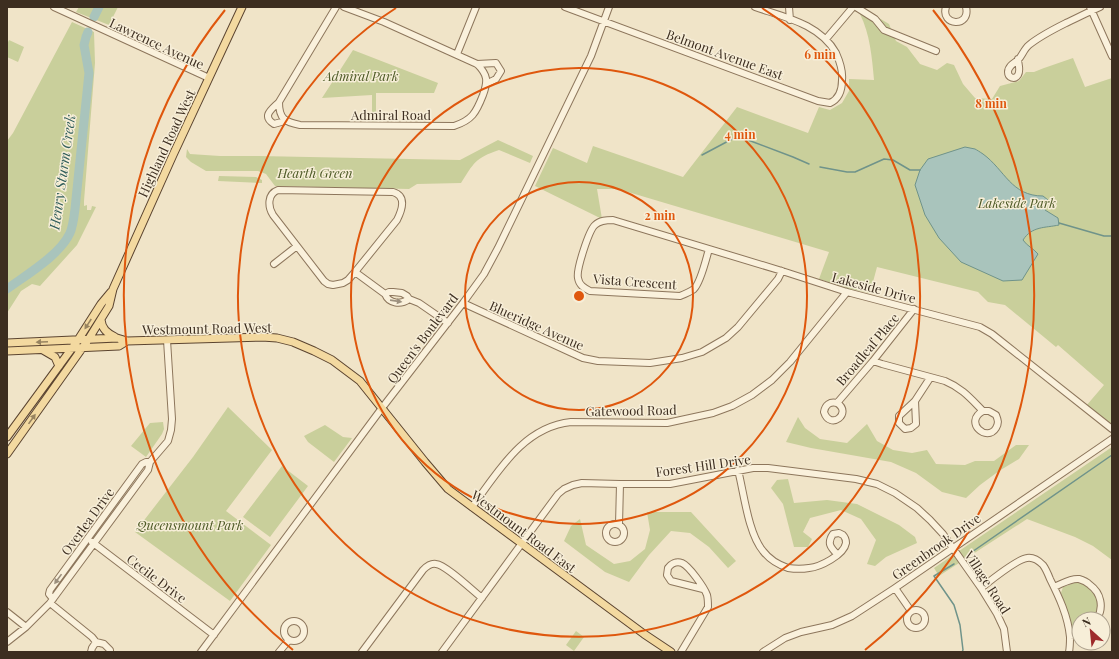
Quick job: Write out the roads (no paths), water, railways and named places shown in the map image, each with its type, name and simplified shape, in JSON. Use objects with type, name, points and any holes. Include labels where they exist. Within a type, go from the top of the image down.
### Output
[{"type":"main road","name":"Highland Road West","points":[[7,454],[88,340],[109,306],[113,289],[170,160],[242,7]]},
{"type":"main road","name":"Highland Road West","points":[[7,437],[78,340],[101,304],[113,289]]},
{"type":"main road","points":[[101,320],[102,327],[109,334],[117,338]]},
{"type":"main road","name":"Westmount Road West","points":[[7,343],[117,338],[127,341],[262,337],[278,338],[293,342],[332,360],[360,381],[382,408]]},
{"type":"main road","name":"Westmount Road West","points":[[7,351],[119,346],[127,341]]},
{"type":"main road","points":[[41,350],[55,357],[59,366]]},
{"type":"main road","name":"Westmount Road East","points":[[382,408],[444,485],[454,494],[644,634],[671,652]]},
{"type":"street","name":"Lawrence Avenue","points":[[54,7],[209,78]]},
{"type":"street","points":[[285,121],[281,115],[279,106],[336,7]]},
{"type":"street","points":[[344,7],[384,22],[477,64],[484,73],[486,84],[496,79],[501,71],[496,63],[477,64]]},
{"type":"street","points":[[456,54],[476,7]]},
{"type":"street","name":"Belmont Avenue East","points":[[565,7],[818,101],[830,103],[838,98],[843,78],[837,56],[826,39]]},
{"type":"street","name":"Queen's Boulevard","points":[[201,652],[382,408],[484,274],[591,56],[609,7]]},
{"type":"street","points":[[755,7],[806,26],[826,39],[854,7],[875,19],[884,30],[936,51]]},
{"type":"street","points":[[789,7],[790,20]]},
{"type":"street","points":[[946,7],[945,14],[951,21],[956,22],[962,21],[965,17],[967,14],[966,7]]},
{"type":"street","points":[[1018,59],[1029,45],[1047,33],[1091,9],[1100,7]]},
{"type":"street","points":[[1091,9],[1112,56]]},
{"type":"street","name":"Admiral Road","points":[[279,106],[269,111],[268,117],[270,122],[274,124],[285,121],[300,125],[454,126],[469,119],[475,113],[479,106],[486,84]]},
{"type":"street","points":[[278,190],[393,192],[397,193],[402,202],[403,206],[397,220],[355,272],[343,283],[333,285],[328,284],[297,246],[271,212],[269,202],[270,198],[274,192],[278,190]]},
{"type":"street","name":"Lakeside Drive","points":[[603,221],[613,220],[847,292],[980,327],[992,334],[1112,429]]},
{"type":"street","name":"Vista Crescent","points":[[603,221],[595,224],[591,231],[578,269],[580,284],[583,288],[590,291],[680,296],[694,289],[698,284],[709,249]]},
{"type":"street","points":[[274,264],[297,246]]},
{"type":"street","name":"Blueridge Avenue","points":[[463,303],[583,358],[598,361],[657,362],[682,358],[702,352],[726,338],[738,327],[778,279],[782,271]]},
{"type":"street","points":[[355,272],[385,294],[390,301],[395,303],[405,302],[409,299]]},
{"type":"street","points":[[385,294],[389,292],[397,292],[407,296],[409,299],[419,303],[448,323]]},
{"type":"street","name":"Gatewood Road","points":[[472,507],[498,471],[519,447],[529,438],[550,426],[571,422],[668,423],[686,420],[719,411],[752,396],[772,380],[790,362],[847,292]]},
{"type":"street","name":"Broadleaf Place","points":[[837,403],[873,361],[914,309]]},
{"type":"street","name":"Overlea Drive","points":[[7,642],[26,627],[51,601],[148,470],[150,462],[168,441],[172,430],[172,419],[167,340]]},
{"type":"street","points":[[873,361],[945,381],[954,385],[963,391],[983,411]]},
{"type":"street","points":[[915,401],[930,378]]},
{"type":"street","points":[[7,437],[15,443]]},
{"type":"street","name":"Greenbrook Drive","points":[[763,652],[785,638],[801,632],[832,625],[852,616],[1112,439]]},
{"type":"street","name":"Overlea Drive","points":[[51,601],[49,594],[50,590],[142,464],[150,462]]},
{"type":"street","name":"Forest Hill Drive","points":[[442,652],[558,494],[573,484],[670,484],[753,468],[768,468],[856,479],[877,484],[895,493],[918,508],[943,534],[953,548]]},
{"type":"street","points":[[738,470],[754,535],[763,551],[769,558],[788,568],[804,569],[828,562],[837,554]]},
{"type":"street","points":[[619,525],[620,484]]},
{"type":"street","name":"Cecile Drive","points":[[88,539],[214,635]]},
{"type":"street","name":"Village Road","points":[[953,548],[997,614],[1004,629],[1007,652]]},
{"type":"street","points":[[981,588],[1018,561],[1026,558],[1036,560],[1043,565],[1065,613],[1070,636],[1069,652]]},
{"type":"street","points":[[681,652],[708,607],[707,595],[698,580],[684,564],[676,563],[668,568],[667,575],[671,581],[703,589]]},
{"type":"street","points":[[362,652],[423,570],[429,565],[436,564],[445,568],[482,598]]},
{"type":"street","points":[[1054,587],[1073,580],[1079,579],[1085,581],[1098,593],[1101,602],[1100,611]]},
{"type":"street","points":[[895,588],[911,611]]},
{"type":"street","points":[[51,601],[96,642],[104,644],[110,652]]},
{"type":"street","points":[[7,612],[26,627]]},
{"type":"street","points":[[279,652],[289,640]]},
{"type":"street","points":[[91,652],[96,642]]},
{"type":"water","points":[[965,147],[975,149],[991,160],[1009,181],[1023,192],[1043,196],[1048,200],[1045,210],[1058,218],[1059,225],[1044,227],[1030,232],[1023,240],[1038,254],[1022,280],[1003,281],[961,262],[939,238],[925,215],[915,185],[920,170],[928,159]]},
{"type":"waterway","name":"Henry Sturm Creek","points":[[94,17],[99,7]]},
{"type":"waterway","name":"Henry Sturm Creek","points":[[7,289],[51,257],[65,241],[71,230],[75,209],[89,73],[84,45],[88,32]]},
{"type":"waterway","points":[[702,155],[734,138],[748,140],[809,164]]},
{"type":"waterway","points":[[820,167],[855,172],[884,159],[893,160],[910,170],[920,170]]},
{"type":"waterway","points":[[1059,223],[1104,236],[1112,236]]},
{"type":"waterway","points":[[969,554],[1112,455]]},
{"type":"waterway","points":[[954,564],[934,576],[954,605],[960,625],[962,652]]},
{"type":"park label","name":"Admiral Park","points":[[361,75]]},
{"type":"park label","name":"Hearth Green","points":[[315,172]]},
{"type":"park label","name":"Lakeside Park","points":[[1017,202]]},
{"type":"park label","name":"Queensmount Park","points":[[190,524]]}]
